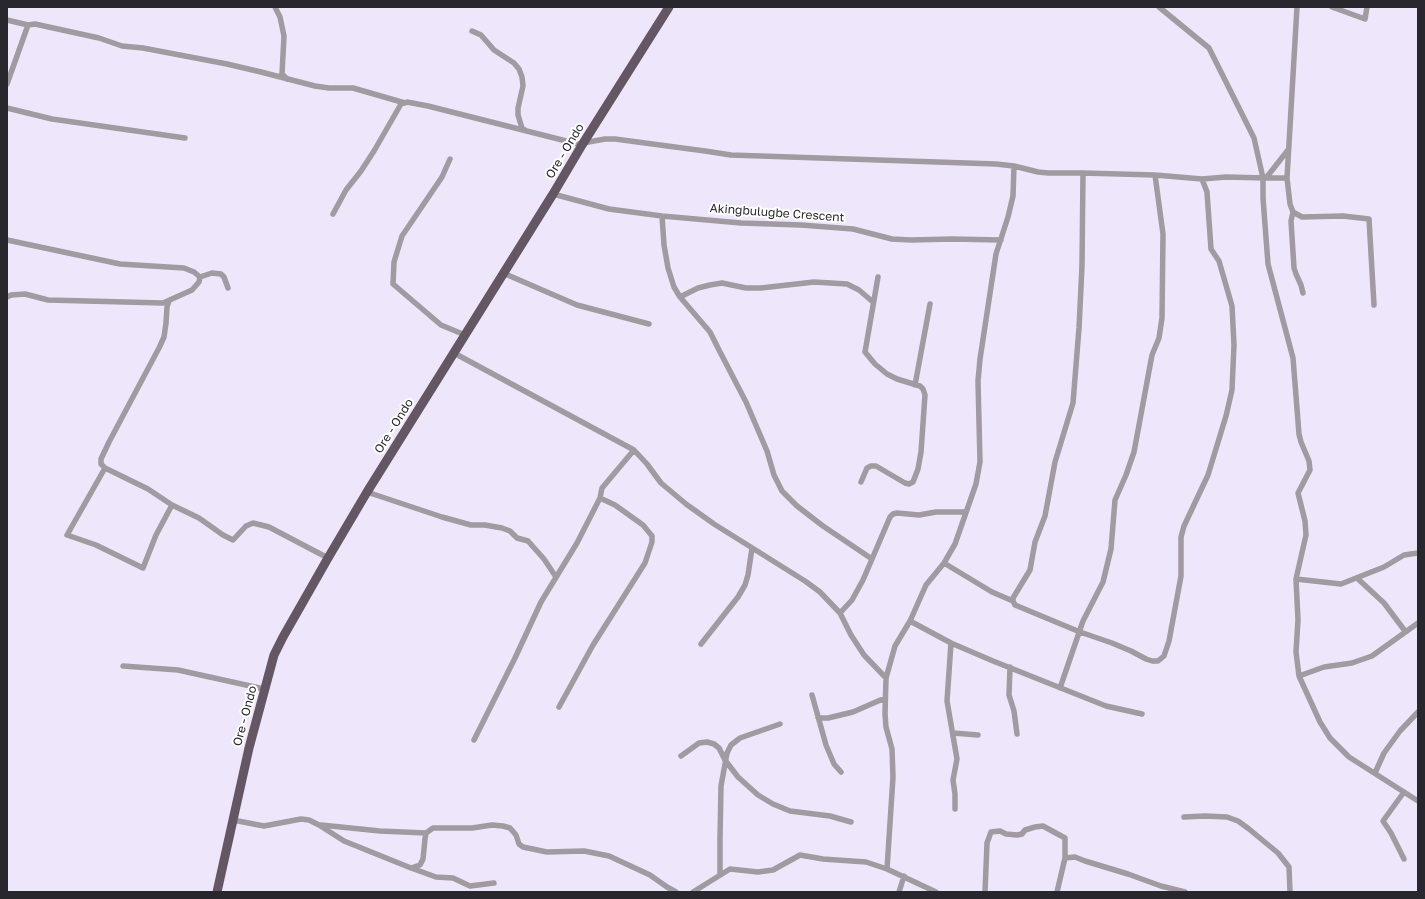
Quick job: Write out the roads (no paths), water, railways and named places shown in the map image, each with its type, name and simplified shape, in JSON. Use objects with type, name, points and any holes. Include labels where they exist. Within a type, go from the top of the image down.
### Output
[{"type":"main road","name":"Ore - Ondo","points":[[217,892],[249,748],[264,689],[274,656],[283,637],[367,492],[669,7]]},
{"type":"street","points":[[275,7],[280,17],[284,36],[282,74],[287,79]]},
{"type":"street","points":[[1159,7],[1209,48],[1254,138],[1264,178],[1263,198],[1268,264],[1293,358],[1299,434],[1309,461],[1310,470],[1298,493],[1305,520],[1306,535],[1296,579],[1298,620],[1296,652],[1299,676],[1320,722],[1330,738],[1349,757],[1418,801]]},
{"type":"street","points":[[1297,7],[1287,178],[1288,193],[1293,212],[1291,221],[1294,268],[1302,285],[1303,293]]},
{"type":"street","points":[[1332,7],[1365,19],[1367,7]]},
{"type":"street","points":[[7,20],[28,25],[36,24],[99,38],[122,46],[143,48],[227,64],[329,88],[354,88],[405,103],[428,106],[583,144],[615,139],[705,150],[731,155],[996,164],[1048,173],[1155,175],[1186,179],[1226,177],[1287,178]]},
{"type":"street","points":[[7,84],[28,25]]},
{"type":"street","points":[[472,31],[481,36],[494,50],[514,63],[519,69],[523,86],[518,115],[522,128],[525,131]]},
{"type":"street","points":[[333,214],[346,190],[374,151],[394,117],[398,106],[405,103]]},
{"type":"street","points":[[7,108],[52,119],[185,138]]},
{"type":"street","points":[[1264,178],[1288,150]]},
{"type":"street","points":[[450,159],[442,177],[402,236],[394,262],[393,284],[441,325],[465,335]]},
{"type":"street","points":[[887,869],[892,749],[886,727],[886,678],[895,646],[910,621],[926,585],[944,563],[955,544],[976,484],[980,462],[978,380],[980,359],[996,254],[1013,196],[1014,166]]},
{"type":"street","points":[[1013,601],[1013,598],[1030,570],[1035,542],[1044,516],[1055,462],[1073,403],[1082,266],[1083,173]]},
{"type":"street","points":[[1060,688],[1083,621],[1103,582],[1111,549],[1115,500],[1134,452],[1152,355],[1159,338],[1162,318],[1163,234],[1155,175]]},
{"type":"street","points":[[944,563],[992,592],[1013,601],[1015,605],[1080,632],[1112,642],[1152,661],[1158,661],[1164,656],[1169,641],[1181,576],[1181,537],[1184,526],[1208,475],[1226,416],[1232,390],[1234,344],[1232,306],[1219,261],[1211,249],[1207,192],[1202,179]]},
{"type":"street","name":"Akingbulugbe Crescent","points":[[553,194],[609,208],[662,216],[742,223],[854,229],[892,239],[1001,240]]},
{"type":"street","points":[[1293,212],[1302,217],[1356,216],[1369,219],[1374,305]]},
{"type":"street","points":[[662,216],[664,246],[668,268],[674,287],[680,297],[710,332],[746,402],[774,475],[782,491],[797,506],[823,526],[872,559]]},
{"type":"street","points":[[7,240],[81,254],[120,264],[184,268],[194,272],[200,277]]},
{"type":"street","points":[[200,277],[212,273],[221,274],[224,277],[228,288]]},
{"type":"street","points":[[503,273],[577,305],[649,324]]},
{"type":"street","points":[[7,297],[11,295],[25,294],[48,300],[163,303],[192,290],[199,282],[200,277]]},
{"type":"street","points":[[860,482],[867,468],[876,466],[906,484],[910,484],[913,482],[918,469],[921,452],[925,395],[923,389],[887,374],[864,352],[872,302],[878,277]]},
{"type":"street","points":[[680,297],[698,288],[710,285],[722,284],[746,288],[761,288],[814,282],[847,284],[859,290],[872,302]]},
{"type":"street","points":[[169,301],[164,337],[101,459],[101,464],[105,468],[121,474],[148,489],[172,505],[199,518],[223,535],[233,540],[246,526],[253,523],[269,527],[328,558]]},
{"type":"street","points":[[915,385],[930,304]]},
{"type":"street","points":[[454,353],[634,450],[661,482],[686,504],[820,592],[840,613],[851,635],[864,655],[886,678]]},
{"type":"street","points":[[474,740],[541,602],[577,543],[600,498],[602,488],[634,450]]},
{"type":"street","points":[[105,468],[67,535],[96,545],[142,568],[156,535],[172,505]]},
{"type":"street","points":[[367,492],[471,525],[485,525],[510,531],[517,538],[528,541],[544,558],[556,577]]},
{"type":"street","points":[[559,707],[593,645],[645,563],[652,542],[652,536],[643,524],[600,498]]},
{"type":"street","points":[[840,613],[852,600],[863,580],[890,517],[893,514],[919,515],[936,512],[965,512]]},
{"type":"street","points":[[701,644],[738,597],[745,585],[752,548]]},
{"type":"street","points":[[1296,579],[1341,584],[1384,567],[1404,555],[1418,553]]},
{"type":"street","points":[[1357,578],[1384,603],[1406,631]]},
{"type":"street","points":[[910,621],[951,643],[1060,688],[1106,706],[1142,714]]},
{"type":"street","points":[[1299,676],[1324,667],[1352,663],[1372,656],[1418,623]]},
{"type":"street","points":[[951,643],[947,701],[957,759],[953,780],[955,809]]},
{"type":"street","points":[[123,666],[178,670],[264,689]]},
{"type":"street","points":[[1010,667],[1009,695],[1014,711],[1017,734]]},
{"type":"street","points":[[812,695],[826,745],[834,764],[841,772]]},
{"type":"street","points":[[818,717],[828,718],[853,712],[885,698]]},
{"type":"street","points":[[1375,773],[1384,753],[1400,731],[1418,712]]},
{"type":"street","points":[[720,875],[721,786],[727,753],[731,745],[736,740],[780,724]]},
{"type":"street","points":[[952,733],[978,735]]},
{"type":"street","points":[[681,756],[699,743],[708,742],[714,744],[720,748],[725,760],[742,781],[758,795],[773,804],[790,811],[830,816],[851,822]]},
{"type":"street","points":[[1404,792],[1383,821],[1404,859]]},
{"type":"street","points":[[1184,817],[1227,817],[1238,821],[1278,853],[1289,867],[1290,892]]},
{"type":"street","points":[[233,820],[264,826],[301,818],[319,825],[344,841],[436,877],[453,878],[470,886],[494,883]]},
{"type":"street","points":[[319,825],[380,831],[426,833],[434,828],[472,828],[492,825],[503,826],[510,828],[516,834],[519,844],[523,847],[547,852],[584,851],[609,856],[650,875],[676,892]]},
{"type":"street","points":[[985,892],[987,842],[991,832],[1000,831],[1006,834],[1017,835],[1022,834],[1025,830],[1043,826],[1065,838],[1065,858],[1057,892]]},
{"type":"street","points":[[411,868],[420,864],[423,859],[424,839],[426,833]]},
{"type":"street","points":[[693,892],[730,869],[758,872],[773,870],[800,855],[822,859],[866,862],[904,876],[936,892]]},
{"type":"street","points":[[1065,858],[1075,857],[1161,886],[1185,892]]},
{"type":"street","points":[[899,892],[904,876]]},
{"type":"street","points":[[1157,892],[1161,886]]}]
